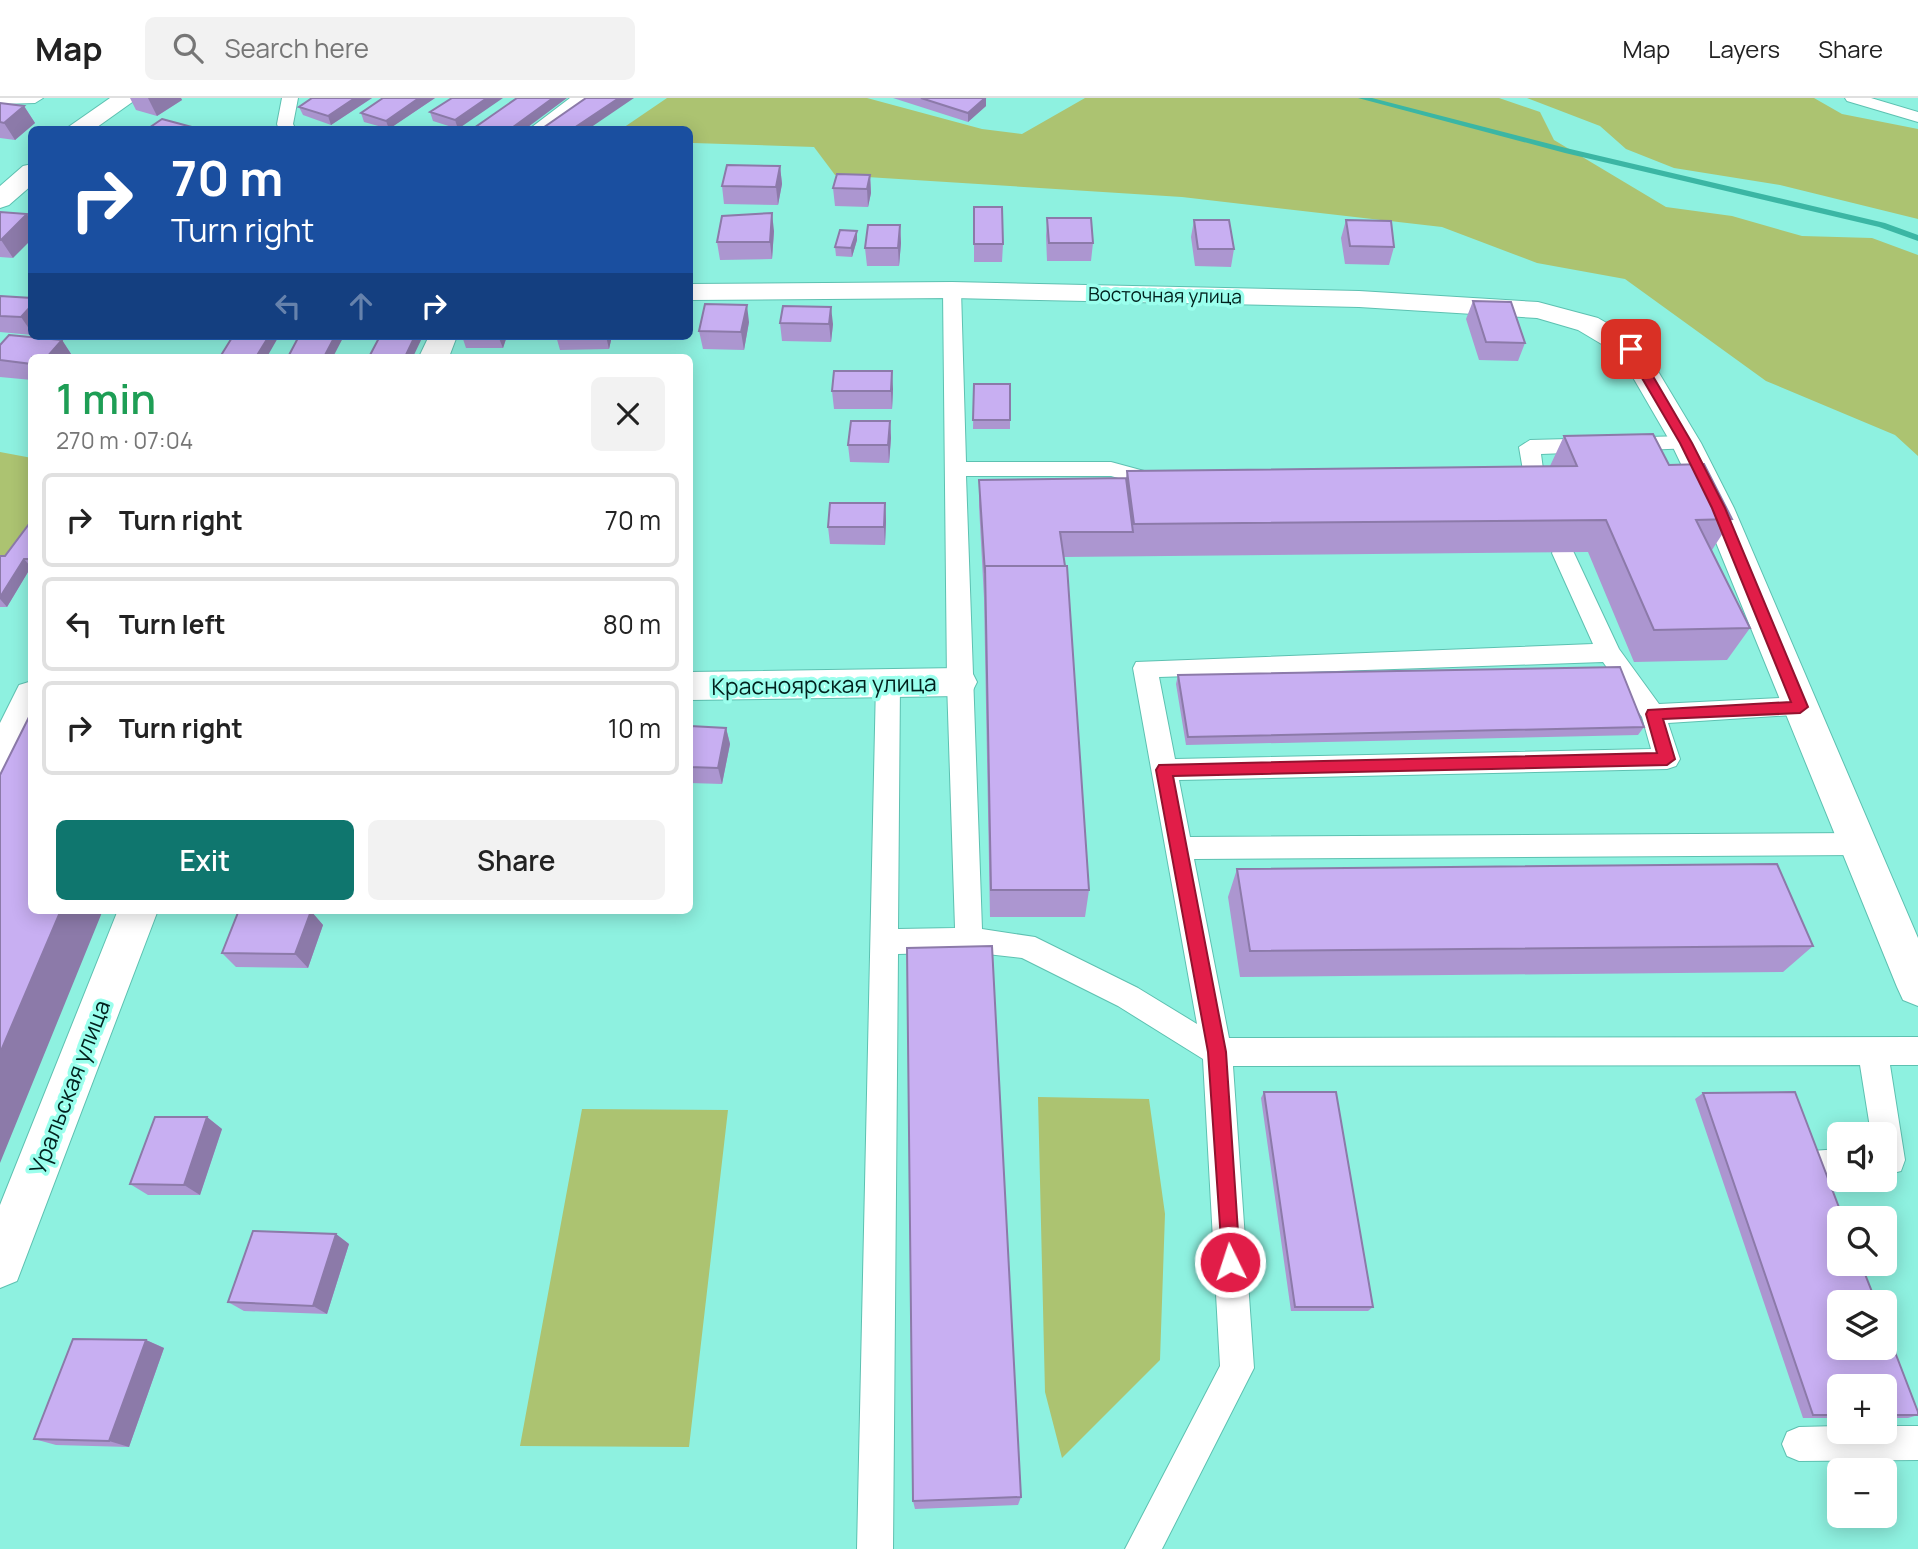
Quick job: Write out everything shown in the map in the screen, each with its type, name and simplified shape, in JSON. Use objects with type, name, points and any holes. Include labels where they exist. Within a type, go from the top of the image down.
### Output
[{"type":"street","points":[[82,126],[126,98]]},
{"type":"street","points":[[0,200],[28,175]]},
{"type":"street","name":"Восточная улица","points":[[693,292],[952,290],[1359,299],[1538,310],[1588,324],[1631,349],[1686,443]]},
{"type":"street","points":[[1686,443],[1718,508],[1918,987]]},
{"type":"street","name":"Красноярская улица","points":[[693,686],[959,682]]},
{"type":"street","points":[[0,761],[28,703]]},
{"type":"street","name":"Уральская улица","points":[[0,1264],[136,914]]},
{"type":"lane","points":[[0,99],[35,98]]},
{"type":"lane","points":[[286,126],[290,98]]},
{"type":"lane","points":[[542,126],[580,98]]},
{"type":"lane","points":[[1853,98],[1918,117]]},
{"type":"lane","points":[[952,290],[959,682],[969,940]]},
{"type":"lane","points":[[1542,499],[1533,477],[1530,447],[1686,443]]},
{"type":"lane","points":[[956,469],[1111,469],[1162,484],[1189,483]]},
{"type":"lane","points":[[1506,478],[1533,477]]},
{"type":"lane","points":[[1164,770],[1667,759],[1653,714],[1609,653],[1563,553]]},
{"type":"lane","points":[[1143,1549],[1237,1368],[1217,1052],[1181,848],[1145,668],[1609,653]]},
{"type":"lane","points":[[875,1549],[888,683]]},
{"type":"lane","points":[[1653,714],[1800,707]]},
{"type":"lane","points":[[1181,848],[1857,844]]},
{"type":"lane","points":[[885,942],[969,940],[1025,946],[1128,997],[1217,1052],[1918,1051]]},
{"type":"lane","points":[[1873,1051],[1884,1122]]},
{"type":"lane","points":[[1799,1444],[1918,1443]]},
{"type":"green space","points":[[667,98],[867,98],[982,129],[1022,134],[1085,98],[1499,98],[1540,112],[1554,140],[1666,207],[1732,216],[1802,236],[1872,238],[1918,255],[1918,456],[1895,435],[1766,381],[1625,279],[1537,263],[1442,227],[1182,197],[835,175],[814,147],[693,143],[693,126],[626,126]]},
{"type":"green space","points":[[1527,98],[1814,98],[1842,114],[1918,129],[1918,219],[1780,185],[1674,168],[1626,149],[1600,126]]},
{"type":"green space","points":[[0,452],[28,457],[28,535],[0,562]]},
{"type":"green space","points":[[1038,1097],[1149,1099],[1165,1214],[1160,1360],[1062,1458],[1045,1392]]},
{"type":"green space","points":[[582,1109],[728,1110],[689,1447],[520,1446]]},
{"type":"building","points":[[312,98],[355,98],[328,116],[299,107]]},
{"type":"building","points":[[383,98],[419,98],[386,121],[361,113]]},
{"type":"building","points":[[452,98],[487,98],[455,120],[430,112]]},
{"type":"building","points":[[517,98],[553,98],[514,126],[477,126]]},
{"type":"building","points":[[586,98],[619,98],[577,126],[546,126]]},
{"type":"building","points":[[921,98],[985,98],[968,113]]},
{"type":"building","points":[[0,103],[24,106],[4,123],[0,122]]},
{"type":"building","points":[[162,119],[188,126],[152,126]]},
{"type":"building","points":[[727,165],[780,166],[776,187],[722,186]]},
{"type":"building","points":[[837,174],[870,175],[867,189],[833,188]]},
{"type":"building","points":[[974,207],[1002,207],[1003,244],[974,244]]},
{"type":"building","points":[[0,212],[27,214],[1,240],[0,240]]},
{"type":"building","points":[[772,213],[770,242],[717,242],[722,216]]},
{"type":"building","points":[[1047,218],[1091,218],[1093,243],[1049,243]]},
{"type":"building","points":[[1194,220],[1229,220],[1234,249],[1198,249]]},
{"type":"building","points":[[1346,220],[1391,221],[1394,247],[1350,246]]},
{"type":"building","points":[[868,225],[900,225],[898,248],[865,248]]},
{"type":"building","points":[[840,230],[857,231],[851,248],[835,247]]},
{"type":"building","points":[[0,296],[28,298],[28,309],[21,317],[0,316]]},
{"type":"building","points":[[1473,301],[1511,302],[1525,343],[1486,342]]},
{"type":"building","points":[[705,304],[747,305],[741,332],[699,331]]},
{"type":"building","points":[[783,306],[831,307],[829,324],[780,323]]},
{"type":"building","points":[[9,335],[28,337],[28,340],[62,340],[50,354],[28,354],[28,364],[0,360],[0,345]]},
{"type":"building","points":[[231,340],[267,340],[258,354],[222,354]]},
{"type":"building","points":[[297,340],[333,340],[326,354],[290,354]]},
{"type":"building","points":[[378,340],[413,340],[406,354],[371,354]]},
{"type":"building","points":[[834,371],[892,371],[891,391],[832,391]]},
{"type":"building","points":[[974,384],[1010,384],[1010,420],[973,420]]},
{"type":"building","points":[[851,421],[890,421],[888,445],[848,445]]},
{"type":"building","points":[[1653,434],[1669,465],[1704,464],[1732,519],[1696,520],[1750,628],[1654,630],[1606,520],[1134,524],[1127,471],[1577,466],[1564,436]]},
{"type":"building","points":[[1126,478],[1133,532],[1060,532],[1065,566],[985,566],[985,573],[979,480]]},
{"type":"building","points":[[830,503],[885,503],[884,527],[828,527]]},
{"type":"building","points":[[28,525],[28,559],[24,559],[0,597],[0,556],[5,556]]},
{"type":"building","points":[[985,566],[1067,566],[1089,890],[991,890]]},
{"type":"building","points":[[1620,667],[1644,727],[1188,737],[1178,675]]},
{"type":"building","points":[[28,719],[28,914],[59,914],[0,1053],[0,775]]},
{"type":"building","points":[[693,726],[726,728],[718,768],[693,767]]},
{"type":"building","points":[[1777,864],[1813,946],[1250,951],[1237,869]]},
{"type":"building","points":[[237,914],[310,914],[295,954],[222,953]]},
{"type":"building","points":[[992,946],[1021,1497],[913,1501],[907,948]]},
{"type":"building","points":[[1264,1092],[1336,1092],[1373,1307],[1295,1307]]},
{"type":"building","points":[[1795,1092],[1827,1176],[1827,1192],[1833,1192],[1838,1206],[1827,1206],[1827,1276],[1866,1276],[1871,1290],[1827,1290],[1827,1360],[1897,1360],[1897,1357],[1918,1415],[1897,1415],[1897,1374],[1827,1374],[1827,1415],[1813,1415],[1703,1093]]},
{"type":"building","points":[[155,1117],[207,1117],[184,1185],[130,1184]]},
{"type":"building","points":[[253,1231],[336,1234],[313,1306],[228,1302]]},
{"type":"building","points":[[73,1339],[146,1340],[109,1441],[34,1439]]},
{"type":"waterway","points":[[1362,98],[1565,150],[1882,225],[1918,238]]},
{"type":"route","points":[[1230,1262],[1217,1052],[1181,848],[1164,770],[1667,759],[1653,714],[1800,707],[1718,508],[1686,443],[1631,349]]}]
